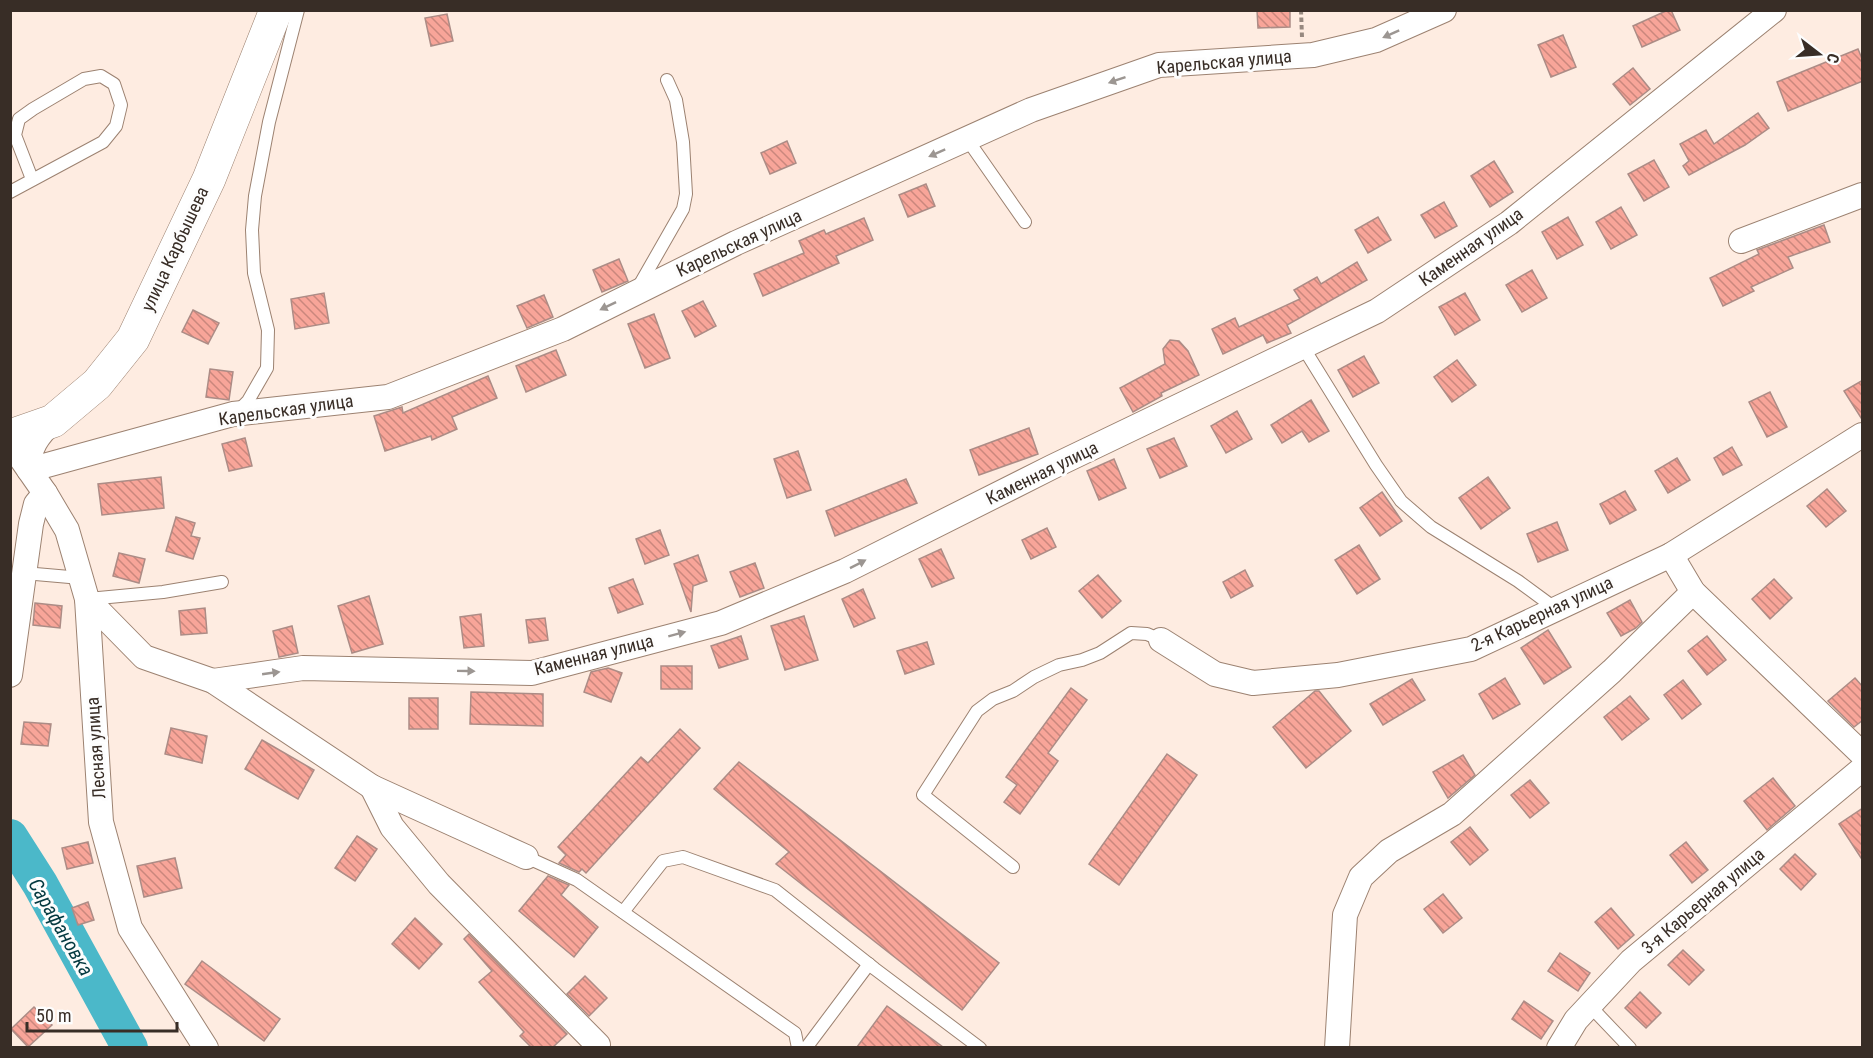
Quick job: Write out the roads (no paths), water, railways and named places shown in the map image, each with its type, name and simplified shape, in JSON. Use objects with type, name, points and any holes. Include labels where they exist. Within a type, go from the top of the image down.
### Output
[{"type":"main road","name":"улица Карбышева","points":[[10,436],[53,421],[97,384],[133,339],[208,179],[276,10]]},
{"type":"street","name":"Карельская улица","points":[[29,470],[233,414],[388,397],[563,329],[736,243],[1031,110],[1159,65],[1313,55],[1376,40],[1444,10]]},
{"type":"street","name":"Каменная улица","points":[[213,681],[303,668],[532,672],[721,622],[845,571],[1041,473],[1377,311],[1509,223],[1774,10]]},
{"type":"street","points":[[1741,242],[1863,195]]},
{"type":"street","points":[[29,470],[33,445],[53,421]]},
{"type":"street","name":"2-я Карьерная улица","points":[[1161,640],[1215,674],[1253,683],[1338,675],[1471,649],[1671,555],[1863,435]]},
{"type":"street","name":"Лесная улица","points":[[10,443],[45,493],[67,530],[84,588],[101,822],[130,928],[206,1047]]},
{"type":"street","points":[[10,675],[31,524],[36,504],[45,493]]},
{"type":"street","points":[[1671,555],[1693,592],[1863,753]]},
{"type":"street","points":[[84,588],[144,657],[213,681],[372,787],[526,857]]},
{"type":"street","points":[[1337,1047],[1345,915],[1360,877],[1389,851],[1452,814],[1612,671],[1693,592]]},
{"type":"street","name":"3-я Карьерная улица","points":[[1559,1047],[1588,1005],[1631,961],[1863,769]]},
{"type":"street","points":[[372,787],[392,827],[439,885],[598,1047]]},
{"type":"lane","points":[[233,414],[249,401],[267,368],[268,330],[254,273],[252,230],[255,196],[268,122],[298,10]]},
{"type":"lane","points":[[10,192],[103,142],[116,126],[121,105],[114,84],[101,76],[84,79],[19,119],[15,135],[33,179]]},
{"type":"lane","points":[[636,293],[683,209],[686,194],[680,121],[676,100],[667,80]]},
{"type":"lane","points":[[967,139],[1025,222]]},
{"type":"lane","points":[[1303,347],[1401,501],[1431,527],[1518,581],[1556,609]]},
{"type":"lane","points":[[24,573],[84,588],[163,592],[222,582]]},
{"type":"lane","points":[[1012,867],[922,795],[977,711],[993,699],[1013,691],[1059,664],[1082,660],[1100,653],[1131,633],[1147,634],[1161,640]]},
{"type":"lane","points":[[526,857],[577,880],[623,912],[795,1033],[798,1047]]},
{"type":"lane","points":[[623,912],[663,861],[683,857],[775,890],[980,1047]]},
{"type":"lane","points":[[806,1047],[869,964]]},
{"type":"lane","points":[[1588,1005],[1630,1047]]},
{"type":"waterway","name":"Сарафановка","points":[[10,837],[40,884],[130,1048]]}]
